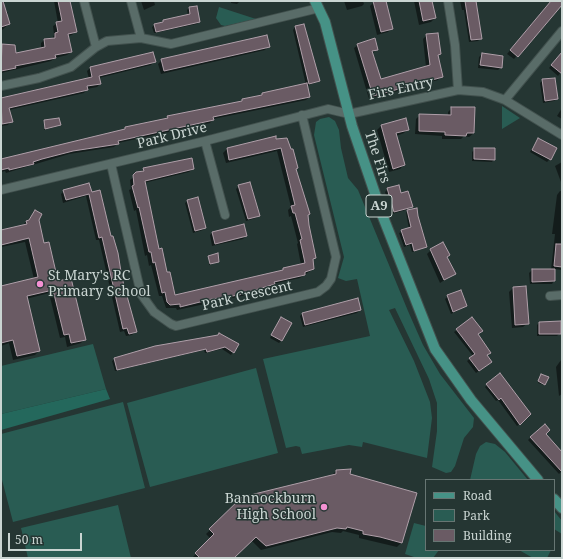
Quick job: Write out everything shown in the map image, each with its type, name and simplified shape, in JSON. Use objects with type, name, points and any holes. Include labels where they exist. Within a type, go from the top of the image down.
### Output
[{"type":"main road","name":"The Firs","points":[[317,5],[325,22],[349,114],[383,217],[435,349],[470,400],[537,479]]},
{"type":"main road","points":[[555,500],[562,508]]},
{"type":"street","points":[[84,1],[96,47]]},
{"type":"street","points":[[131,1],[140,38]]},
{"type":"street","points":[[448,1],[455,45],[458,90]]},
{"type":"street","points":[[1,86],[39,78],[71,67],[96,47],[107,42],[120,39],[140,38],[171,44],[317,5]]},
{"type":"street","points":[[505,100],[562,31]]},
{"type":"street","name":"Firs Entry","points":[[349,114],[458,90],[483,92],[505,100],[562,135]]},
{"type":"street","name":"Park Drive","points":[[1,190],[205,141],[328,109],[349,114]]},
{"type":"street","name":"Park Crescent","points":[[111,164],[141,294],[154,312],[172,324],[176,326],[318,292],[326,286],[331,279],[336,257],[302,115]]},
{"type":"street","points":[[205,141],[225,215]]},
{"type":"street","points":[[550,296],[562,295]]},
{"type":"green space","points":[[219,7],[256,19],[225,26],[221,25],[216,18]]},
{"type":"green space","points":[[502,106],[520,118],[502,129]]},
{"type":"green space","points":[[329,117],[335,121],[339,130],[341,148],[348,178],[358,190],[423,345],[440,374],[474,418],[473,427],[464,438],[455,466],[451,472],[446,473],[432,467],[437,431],[437,403],[429,379],[395,308],[389,310],[414,361],[430,402],[432,418],[427,458],[363,442],[362,447],[349,445],[302,454],[300,447],[296,446],[286,448],[263,359],[370,336],[357,279],[346,281],[338,278],[344,257],[314,135],[316,122],[320,119]]},
{"type":"green space","points":[[93,344],[106,389],[1,414],[1,366]]},
{"type":"green space","points":[[256,368],[278,453],[150,487],[127,403]]},
{"type":"green space","points":[[106,389],[110,399],[1,430],[1,414]]},
{"type":"green space","points":[[123,402],[145,488],[13,522],[1,476],[1,434]]},
{"type":"green space","points":[[486,442],[495,444],[505,452],[527,479],[470,479],[476,454],[480,446]]},
{"type":"green space","points":[[118,505],[131,558],[28,558],[21,528]]},
{"type":"green space","points":[[555,512],[562,521],[562,534],[555,530]]},
{"type":"green space","points":[[414,523],[425,526],[425,551],[438,551],[433,558],[417,558],[405,554]]},
{"type":"green space","points":[[521,551],[550,551],[547,558],[533,558]]},
{"type":"building","points":[[3,1],[10,24],[1,27],[1,2]]},
{"type":"building","points":[[58,1],[70,1],[77,32],[68,34],[72,52],[55,55],[56,58],[15,66],[16,68],[1,71],[2,44],[15,45],[16,53],[45,47],[44,39],[55,38],[55,33],[58,32],[56,22],[62,21]]},
{"type":"building","points":[[373,1],[386,1],[393,29],[381,32]]},
{"type":"building","points":[[419,1],[432,1],[436,18],[423,21]]},
{"type":"building","points":[[465,1],[476,1],[482,39],[471,40]]},
{"type":"building","points":[[551,1],[562,1],[562,5],[518,57],[510,50]]},
{"type":"building","points":[[197,6],[200,22],[156,32],[154,24],[163,22],[163,20],[190,14],[189,7]]},
{"type":"building","points":[[304,24],[320,81],[309,84],[295,26]]},
{"type":"building","points":[[438,33],[441,54],[438,55],[443,77],[373,96],[357,44],[375,38],[378,50],[372,51],[381,79],[430,65],[426,34]]},
{"type":"building","points":[[267,35],[270,47],[164,71],[161,59]]},
{"type":"building","points":[[153,52],[156,62],[99,76],[101,84],[87,86],[88,90],[9,108],[13,122],[2,124],[1,98],[92,77],[90,67]]},
{"type":"building","points":[[562,52],[562,74],[551,65]]},
{"type":"building","points":[[482,53],[503,56],[502,68],[480,65]]},
{"type":"building","points":[[555,78],[558,99],[545,101],[542,79]]},
{"type":"building","points":[[307,83],[310,97],[213,117],[214,120],[118,141],[119,144],[73,151],[33,162],[34,164],[9,170],[9,168],[1,170],[1,159],[125,129],[125,127],[168,118],[167,116],[242,101],[242,99],[262,95],[262,93]]},
{"type":"building","points":[[451,107],[475,107],[474,133],[467,133],[466,136],[445,135],[445,132],[419,131],[419,114],[451,115]]},
{"type":"building","points":[[59,118],[61,125],[45,129],[44,120]]},
{"type":"building","points":[[406,118],[409,130],[396,133],[405,165],[393,169],[381,125]]},
{"type":"building","points":[[276,136],[276,139],[287,138],[291,149],[293,149],[298,168],[296,169],[310,214],[308,215],[309,225],[316,258],[313,259],[314,269],[305,272],[305,275],[274,282],[275,284],[239,295],[212,299],[180,307],[180,304],[170,305],[167,302],[165,292],[162,293],[155,262],[153,263],[151,252],[149,252],[139,207],[138,208],[132,186],[134,185],[133,175],[136,172],[144,171],[143,168],[192,158],[194,169],[145,181],[159,249],[162,248],[167,272],[170,272],[175,295],[283,270],[283,268],[305,263],[300,240],[302,239],[295,213],[293,213],[291,206],[295,205],[281,148],[229,160],[227,148]]},
{"type":"building","points":[[538,138],[557,148],[551,160],[532,150]]},
{"type":"building","points":[[474,148],[495,148],[495,160],[474,159]]},
{"type":"building","points":[[250,182],[260,216],[248,219],[238,185]]},
{"type":"building","points":[[89,183],[92,192],[100,190],[111,236],[113,236],[118,253],[122,278],[137,332],[129,334],[127,328],[123,329],[102,237],[99,238],[89,194],[66,200],[63,190]]},
{"type":"building","points":[[399,185],[401,193],[408,191],[413,207],[394,212],[387,188]]},
{"type":"building","points":[[198,197],[206,228],[195,231],[187,200]]},
{"type":"building","points":[[417,208],[427,247],[414,251],[412,243],[406,245],[401,230],[411,227],[407,210]]},
{"type":"building","name":"St Mary's RC Primary School","points":[[35,210],[42,214],[39,220],[44,243],[49,242],[58,281],[71,278],[86,340],[71,343],[69,334],[64,335],[53,290],[27,296],[40,351],[17,356],[13,340],[1,343],[1,286],[38,277],[29,238],[1,245],[1,230],[27,224],[26,221],[29,220]]},
{"type":"building","points":[[244,224],[247,236],[215,244],[212,232]]},
{"type":"building","points":[[443,242],[450,255],[447,257],[456,274],[444,280],[430,249]]},
{"type":"building","points":[[556,244],[562,244],[562,267],[554,266]]},
{"type":"building","points":[[218,253],[219,262],[210,264],[208,256]]},
{"type":"building","points":[[532,269],[555,269],[555,281],[532,282]]},
{"type":"building","points":[[526,286],[529,324],[515,325],[513,287]]},
{"type":"building","points":[[461,290],[467,306],[453,312],[447,295]]},
{"type":"building","points":[[358,298],[361,310],[305,325],[302,313]]},
{"type":"building","points":[[281,317],[292,323],[282,341],[271,335]]},
{"type":"building","points":[[472,317],[483,331],[478,334],[491,353],[487,355],[492,362],[479,371],[469,358],[475,354],[456,329]]},
{"type":"building","points":[[561,321],[561,334],[539,334],[539,322]]},
{"type":"building","points":[[219,333],[239,344],[234,353],[225,347],[207,352],[206,349],[117,370],[114,358],[155,346],[218,335]]},
{"type":"building","points":[[500,373],[531,414],[520,425],[501,398],[499,400],[486,384]]},
{"type":"building","points":[[541,374],[549,377],[545,385],[538,381]]},
{"type":"building","points":[[545,424],[550,430],[546,434],[562,452],[562,472],[530,437]]},
{"type":"building","name":"Bannockburn High School","points":[[351,469],[350,474],[417,493],[402,543],[363,534],[363,531],[347,527],[346,529],[337,528],[266,546],[256,537],[234,558],[200,558],[195,553],[214,534],[209,529],[242,497],[336,474],[336,470]]},
{"type":"place","name":"St Mary's RC Primary School","points":[[40,284]]},
{"type":"place","name":"Bannockburn High School","points":[[324,507]]}]
